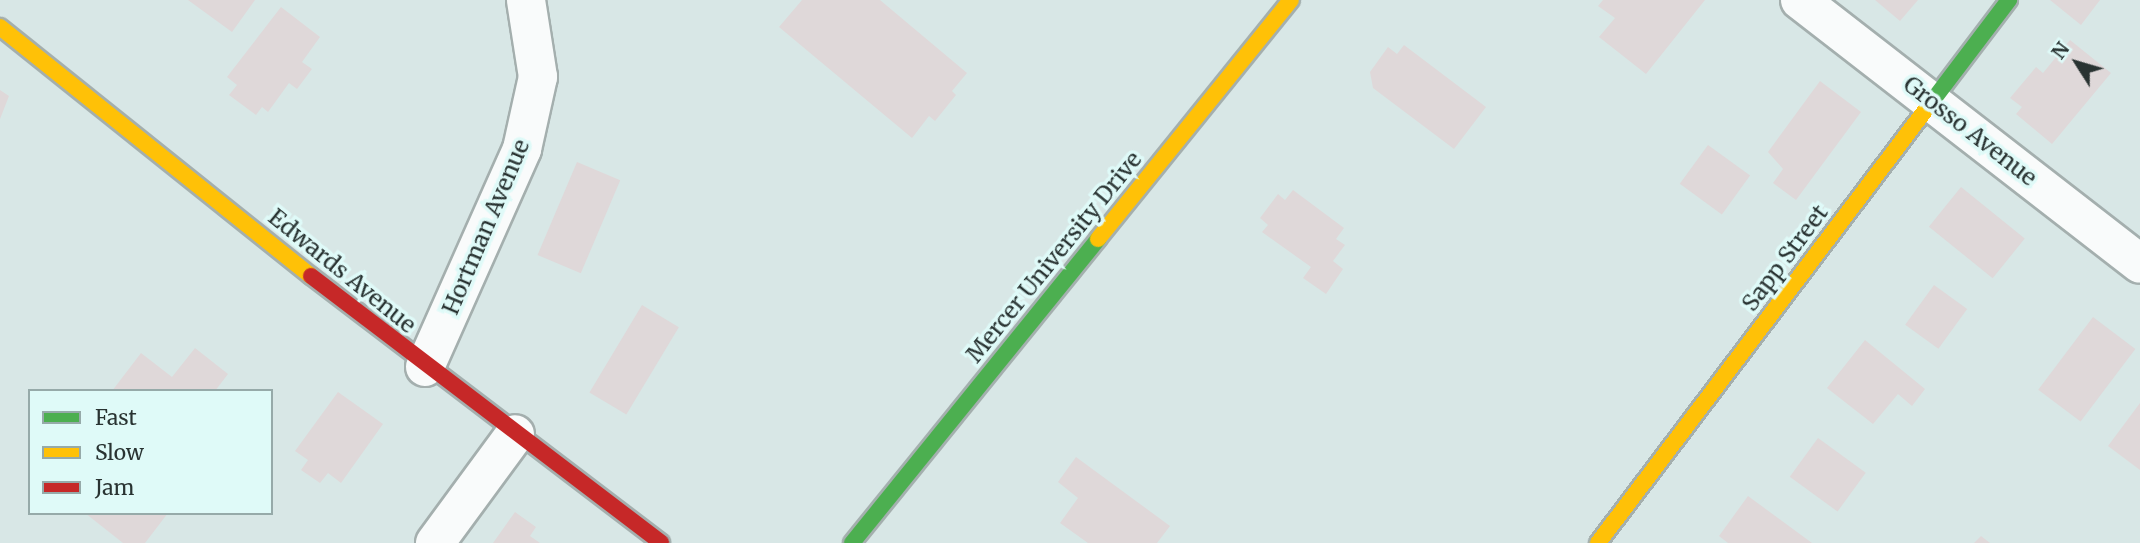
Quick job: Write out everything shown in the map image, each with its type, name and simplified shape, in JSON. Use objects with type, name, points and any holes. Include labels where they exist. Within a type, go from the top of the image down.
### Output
[{"type":"street","name":"Hortman Avenue","points":[[425,367],[522,149],[538,77],[526,0]]},
{"type":"street","name":"Mercer University Drive","points":[[852,543],[1291,0]]},
{"type":"street","name":"Grosso Avenue","points":[[1800,0],[2140,264]]},
{"type":"street","name":"Sapp Street","points":[[1598,543],[2009,0]]},
{"type":"street","name":"Edwards Avenue","points":[[0,27],[425,367],[662,543]]},
{"type":"street","points":[[435,543],[515,434]]},
{"type":"building","points":[[188,0],[255,0],[232,32]]},
{"type":"building","points":[[802,0],[880,0],[967,73],[952,91],[956,95],[935,121],[929,116],[912,138],[779,27]]},
{"type":"building","points":[[1603,0],[1705,0],[1646,74],[1599,37],[1615,18],[1598,6]]},
{"type":"building","points":[[1875,0],[1918,0],[1900,21]]},
{"type":"building","points":[[2050,0],[2100,0],[2081,25]]},
{"type":"building","points":[[281,7],[320,37],[302,62],[312,69],[297,89],[289,83],[268,112],[262,107],[256,115],[229,95],[237,85],[227,77]]},
{"type":"building","points":[[2070,40],[2111,73],[2052,144],[2016,114],[2022,107],[2010,98],[2036,67],[2043,73]]},
{"type":"building","points":[[1404,45],[1486,107],[1454,149],[1373,88],[1370,72],[1388,47],[1397,54]]},
{"type":"building","points":[[1820,81],[1861,112],[1796,200],[1773,183],[1783,169],[1768,152]]},
{"type":"building","points":[[0,90],[9,96],[0,119]]},
{"type":"building","points":[[1708,145],[1750,176],[1722,214],[1680,184]]},
{"type":"building","points":[[577,162],[620,180],[581,273],[538,255]]},
{"type":"building","points":[[1961,187],[2025,239],[1993,278],[1929,227]]},
{"type":"building","points":[[1293,190],[1344,228],[1336,239],[1345,245],[1333,261],[1343,269],[1326,294],[1303,278],[1311,267],[1262,232],[1268,225],[1260,218],[1278,194],[1285,200]]},
{"type":"building","points":[[1934,285],[1967,309],[1938,349],[1905,325]]},
{"type":"building","points":[[642,305],[679,327],[626,415],[589,392]]},
{"type":"building","points":[[2093,317],[2135,349],[2081,422],[2038,390]]},
{"type":"building","points":[[1865,340],[1925,389],[1912,406],[1898,394],[1873,424],[1827,388]]},
{"type":"building","points":[[195,348],[228,374],[217,389],[114,389],[141,353],[172,377]]},
{"type":"building","points":[[338,392],[383,424],[341,483],[328,473],[320,483],[301,470],[308,460],[295,451]]},
{"type":"building","points":[[2140,403],[2140,470],[2108,446]]},
{"type":"building","points":[[1818,438],[1866,473],[1838,512],[1790,477]]},
{"type":"building","points":[[1076,457],[1170,526],[1157,543],[1088,543],[1060,523],[1078,498],[1058,482]]},
{"type":"building","points":[[1748,496],[1812,543],[1728,543],[1719,536]]},
{"type":"building","points":[[515,512],[536,527],[530,536],[540,543],[493,543]]},
{"type":"building","points":[[88,515],[166,515],[145,543],[123,543]]},
{"type":"building","points":[[1981,536],[1990,543],[1974,543]]},
{"type":"traffic: fast","points":[[1930,104],[2009,0]]},
{"type":"traffic: fast","points":[[852,543],[1098,239]]},
{"type":"traffic: slow","points":[[1098,239],[1291,0]]},
{"type":"traffic: slow","points":[[0,27],[311,276]]},
{"type":"traffic: slow","points":[[1598,543],[1930,104]]},
{"type":"traffic: jam","points":[[311,276],[661,543]]}]
